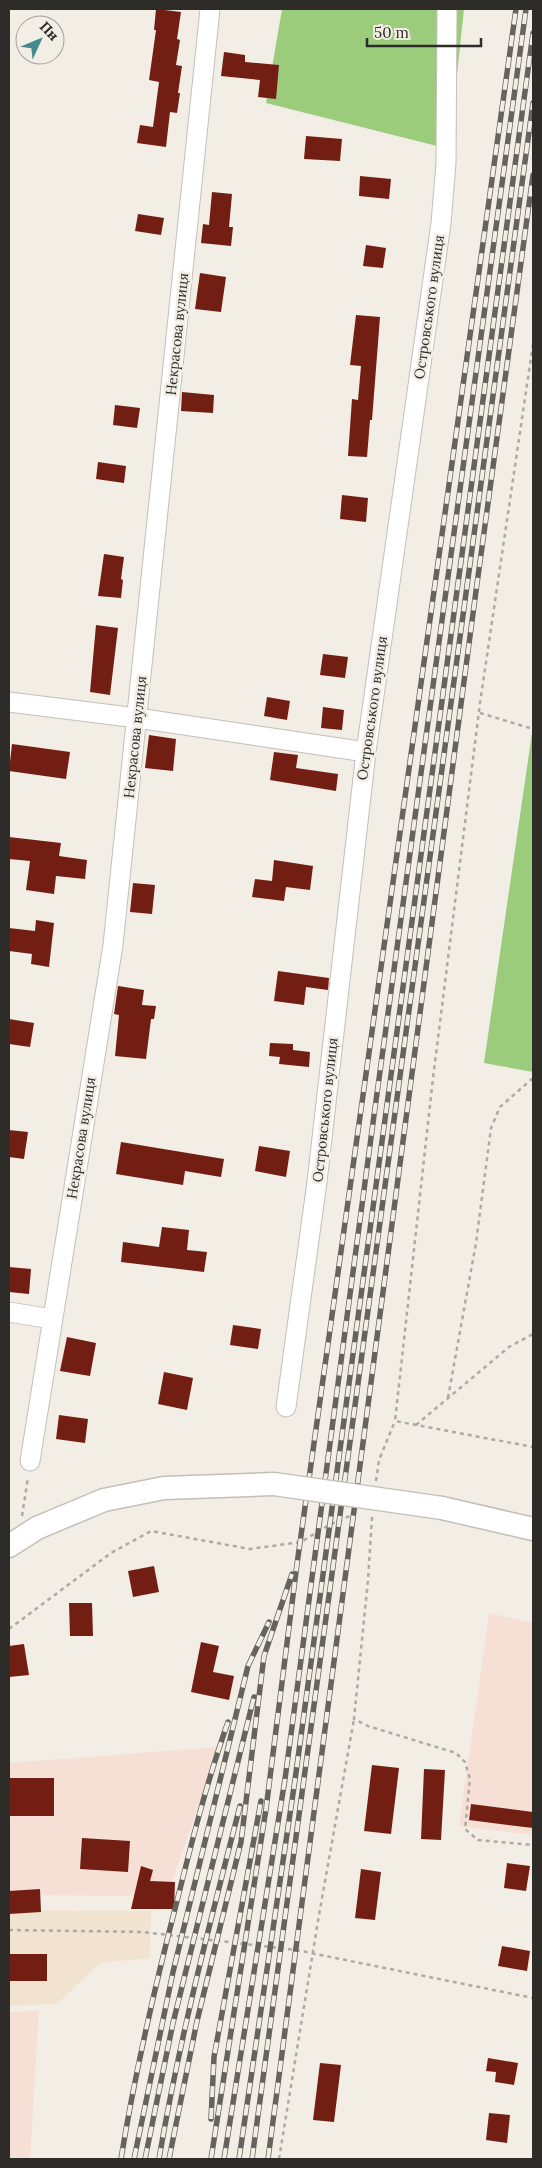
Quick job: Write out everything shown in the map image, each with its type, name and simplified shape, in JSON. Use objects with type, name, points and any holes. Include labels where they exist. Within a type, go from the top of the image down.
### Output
[{"type":"street","name":"Некрасова вулиця","points":[[30,1461],[113,945],[210,9]]},
{"type":"street","name":"Островського вулиця","points":[[286,1407],[317,1182],[366,752],[441,222],[446,163],[447,9]]},
{"type":"street","points":[[9,702],[137,718],[366,752]]},
{"type":"street","points":[[9,1312],[52,1318]]},
{"type":"street","points":[[14,1542],[36,1528],[104,1500],[164,1488],[274,1484],[442,1508],[533,1529]]},
{"type":"path","points":[[375,1486],[379,1460],[395,1422],[433,1078],[479,713],[533,344]]},
{"type":"path","points":[[529,375],[533,373]]},
{"type":"path","points":[[479,713],[533,729]]},
{"type":"path","points":[[448,1398],[476,1243],[491,1128],[500,1106],[533,1078]]},
{"type":"path","points":[[416,1425],[509,1347],[533,1334]]},
{"type":"path","points":[[395,1422],[533,1447]]},
{"type":"path","points":[[14,1542],[30,1461]]},
{"type":"path","points":[[279,2159],[319,1915],[354,1719],[368,1580],[372,1513]]},
{"type":"path","points":[[9,1629],[111,1553],[151,1531],[250,1549],[301,1542],[335,1522],[354,1514]]},
{"type":"path","points":[[354,1719],[368,1726],[456,1753],[465,1762],[470,1779],[465,1829],[478,1840],[533,1845]]},
{"type":"path","points":[[9,1930],[143,1932],[314,1953],[533,1998]]},
{"type":"shaded area","points":[[489,1613],[533,1623],[533,1835],[459,1826]]},
{"type":"shaded area","points":[[219,1747],[167,1896],[9,1895],[9,1763]]},
{"type":"shaded area","points":[[9,1910],[151,1911],[150,1958],[100,1963],[57,2004],[9,2006]]},
{"type":"shaded area","points":[[39,2011],[30,2159],[9,2159],[9,2012]]},
{"type":"green space","points":[[282,9],[464,9],[449,149],[266,103]]},
{"type":"green space","points":[[533,726],[533,1072],[484,1063]]},
{"type":"building","points":[[156,9],[181,12],[177,39],[180,40],[176,65],[182,66],[178,93],[180,93],[177,113],[170,112],[166,147],[137,143],[140,125],[153,127],[159,82],[149,80],[156,30],[154,30]]},
{"type":"building","points":[[224,52],[245,55],[245,62],[279,65],[276,99],[258,97],[260,80],[221,76]]},
{"type":"building","points":[[306,136],[342,139],[340,161],[304,159]]},
{"type":"building","points":[[360,176],[391,179],[389,199],[359,196]]},
{"type":"building","points":[[212,192],[232,194],[229,227],[233,227],[231,246],[201,243],[203,224],[209,225]]},
{"type":"building","points":[[138,214],[164,218],[161,235],[135,231]]},
{"type":"building","points":[[366,245],[386,248],[383,268],[363,266]]},
{"type":"building","points":[[200,273],[226,277],[221,312],[195,309]]},
{"type":"building","points":[[356,315],[380,317],[372,420],[370,420],[367,457],[348,456],[352,399],[358,400],[361,366],[350,365]]},
{"type":"building","points":[[182,392],[214,395],[213,413],[181,411]]},
{"type":"building","points":[[115,405],[140,408],[137,428],[113,425]]},
{"type":"building","points":[[98,462],[126,466],[124,483],[96,479]]},
{"type":"building","points":[[342,495],[368,498],[366,522],[340,519]]},
{"type":"building","points":[[104,554],[124,557],[121,598],[98,596]]},
{"type":"building","points":[[96,625],[118,628],[110,695],[90,692]]},
{"type":"building","points":[[323,654],[348,657],[345,678],[320,675]]},
{"type":"building","points":[[267,697],[290,701],[287,720],[264,716]]},
{"type":"building","points":[[323,707],[344,710],[342,730],[321,728]]},
{"type":"building","points":[[149,735],[176,739],[173,771],[145,768]]},
{"type":"building","points":[[12,744],[70,752],[66,779],[9,771]]},
{"type":"building","points":[[274,752],[298,755],[296,768],[338,774],[336,791],[270,780]]},
{"type":"building","points":[[9,837],[61,843],[59,856],[87,860],[85,879],[56,876],[54,894],[26,890],[30,861],[9,859]]},
{"type":"building","points":[[274,860],[313,866],[310,890],[286,887],[284,901],[252,897],[255,879],[272,881]]},
{"type":"building","points":[[133,883],[155,885],[152,914],[130,912]]},
{"type":"building","points":[[36,920],[54,923],[49,967],[31,964],[32,954],[9,951],[9,928],[35,931]]},
{"type":"building","points":[[278,971],[329,978],[328,990],[306,987],[304,1005],[274,1001]]},
{"type":"building","points":[[118,986],[144,990],[142,1005],[156,1006],[154,1019],[151,1019],[146,1059],[115,1056],[119,1015],[114,1014]]},
{"type":"building","points":[[9,1019],[34,1023],[30,1047],[9,1044]]},
{"type":"building","points":[[270,1043],[293,1044],[293,1050],[310,1052],[309,1067],[279,1064],[280,1057],[269,1056]]},
{"type":"building","points":[[9,1130],[28,1132],[24,1159],[9,1157]]},
{"type":"building","points":[[121,1142],[224,1159],[221,1177],[185,1171],[183,1185],[116,1174]]},
{"type":"building","points":[[259,1146],[290,1151],[286,1177],[255,1171]]},
{"type":"building","points":[[162,1227],[189,1230],[187,1250],[207,1252],[204,1272],[121,1262],[123,1242],[159,1247]]},
{"type":"building","points":[[9,1267],[31,1269],[29,1294],[9,1292]]},
{"type":"building","points":[[233,1325],[261,1329],[258,1349],[230,1345]]},
{"type":"building","points":[[67,1337],[96,1343],[90,1376],[60,1371]]},
{"type":"building","points":[[164,1372],[193,1378],[187,1410],[158,1404]]},
{"type":"building","points":[[59,1415],[88,1419],[85,1443],[56,1439]]},
{"type":"building","points":[[154,1566],[159,1592],[133,1597],[128,1571]]},
{"type":"building","points":[[69,1603],[92,1603],[93,1636],[70,1636]]},
{"type":"building","points":[[201,1642],[219,1646],[213,1672],[234,1676],[229,1700],[191,1692]]},
{"type":"building","points":[[24,1644],[29,1675],[9,1677],[9,1646]]},
{"type":"building","points":[[372,1765],[399,1768],[391,1834],[364,1831]]},
{"type":"building","points":[[424,1769],[445,1770],[441,1840],[421,1839]]},
{"type":"building","points":[[9,1778],[54,1778],[54,1816],[9,1816]]},
{"type":"building","points":[[471,1804],[533,1812],[533,1828],[469,1820]]},
{"type":"building","points":[[82,1838],[130,1841],[128,1872],[80,1869]]},
{"type":"building","points":[[507,1863],[530,1866],[526,1891],[504,1888]]},
{"type":"building","points":[[141,1866],[153,1870],[150,1881],[175,1882],[174,1909],[131,1909]]},
{"type":"building","points":[[361,1869],[381,1872],[375,1920],[355,1918]]},
{"type":"building","points":[[40,1889],[41,1912],[9,1914],[9,1891]]},
{"type":"building","points":[[502,1946],[530,1951],[527,1971],[498,1966]]},
{"type":"building","points":[[9,1954],[47,1954],[47,1981],[9,1981]]},
{"type":"building","points":[[488,2058],[518,2063],[514,2085],[495,2082],[496,2072],[486,2071]]},
{"type":"building","points":[[320,2063],[341,2065],[334,2122],[313,2120]]},
{"type":"building","points":[[489,2113],[510,2115],[507,2143],[486,2140]]},
{"type":"railway","points":[[211,2159],[266,1809],[297,1564],[516,9]]},
{"type":"railway","points":[[224,2159],[285,1779],[526,9]]},
{"type":"railway","points":[[239,2159],[295,1780],[533,33]]},
{"type":"railway","points":[[252,2159],[533,103]]},
{"type":"railway","points":[[268,2159],[533,175]]},
{"type":"railway","points":[[169,2159],[197,2021],[241,1842],[264,1656],[292,1574]]},
{"type":"railway","points":[[134,2159],[173,1972],[248,1666],[269,1622]]},
{"type":"railway","points":[[145,2159],[173,2023],[254,1697]]},
{"type":"railway","points":[[121,2159],[139,2062],[161,1965],[200,1811],[228,1722]]},
{"type":"railway","points":[[211,2119],[214,2057],[261,1801]]},
{"type":"railway","points":[[159,2159],[176,2070],[206,1938],[240,1806]]}]
